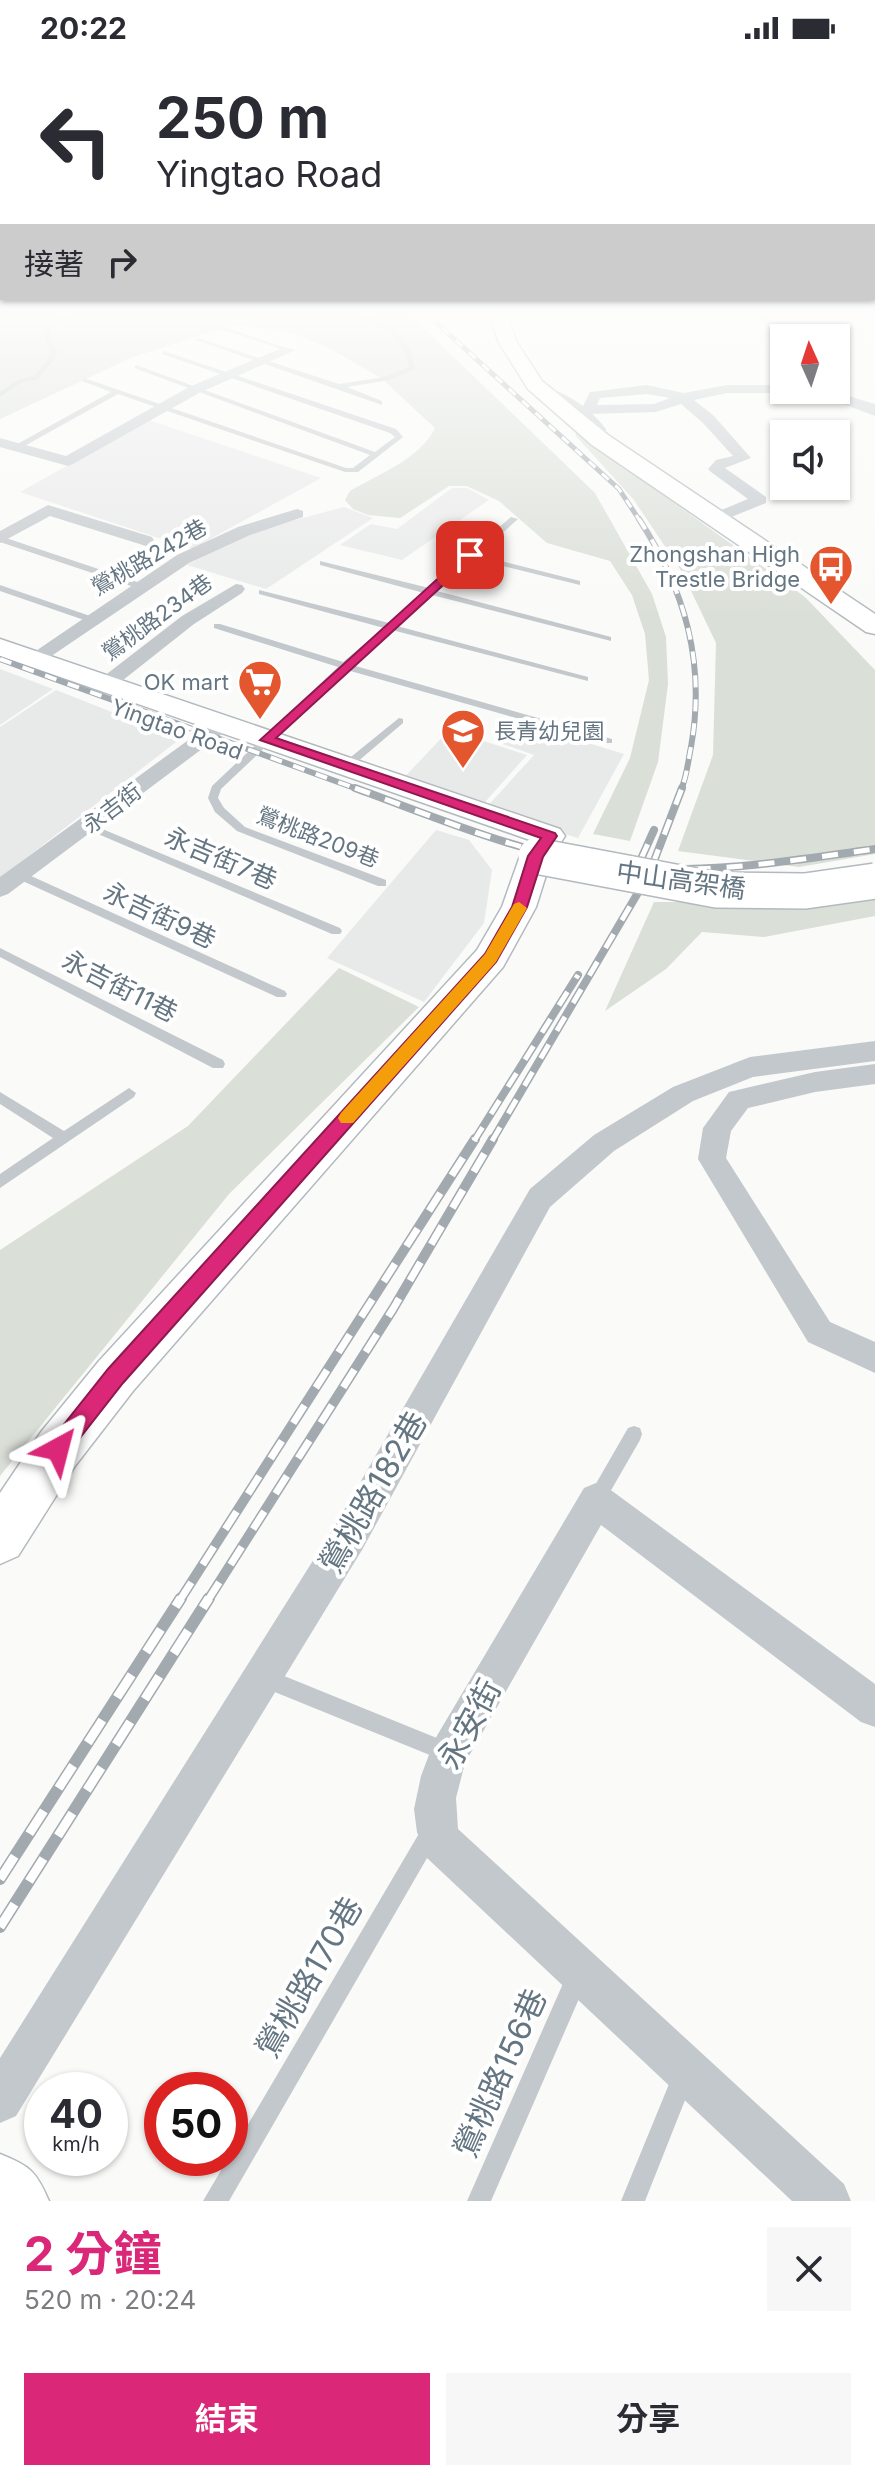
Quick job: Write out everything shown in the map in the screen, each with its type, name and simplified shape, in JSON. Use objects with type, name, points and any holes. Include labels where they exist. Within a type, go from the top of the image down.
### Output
[{"type":"main road","points":[[572,416],[600,440],[713,519],[875,626]]},
{"type":"main road","name":"Yingtao Road","points":[[0,647],[106,684],[258,748],[542,846]]},
{"type":"main road","name":"Yingtao Road","points":[[0,664],[214,731]]},
{"type":"main road","name":"Yingtao Road","points":[[258,748],[345,767],[542,846]]},
{"type":"main road","points":[[0,1538],[58,1449],[116,1376],[490,958],[519,907],[542,846]]},
{"type":"main road","name":"中山高架橋","points":[[542,846],[716,874],[800,878],[875,867]]},
{"type":"main road","name":"中山高架橋","points":[[542,846],[717,890],[805,891],[875,881]]},
{"type":"main road","points":[[0,2188],[14,2201]]},
{"type":"street","points":[[0,442],[68,461],[146,416]]},
{"type":"street","points":[[704,416],[743,458],[721,463],[716,469],[760,500],[713,519]]},
{"type":"street","points":[[0,538],[48,510],[146,541]]},
{"type":"street","name":"鶯桃路242巷","points":[[34,659],[183,559],[244,531],[297,514]]},
{"type":"street","name":"鶯桃路234巷","points":[[106,684],[188,620],[236,589]]},
{"type":"street","name":"永吉街","points":[[0,889],[214,731]]},
{"type":"street","name":"鶯桃路182巷","points":[[0,2100],[349,1537],[540,1198],[604,1143],[683,1094],[750,1067],[875,1051]]},
{"type":"street","points":[[875,1074],[815,1082],[739,1099],[717,1128],[712,1159],[819,1332],[875,1358]]},
{"type":"street","points":[[596,1500],[875,1708]]},
{"type":"street","name":"永安街","points":[[434,1826],[437,1787],[449,1753],[596,1500]]},
{"type":"street","points":[[434,1826],[442,1843],[827,2201]]},
{"type":"lane","points":[[16,447],[72,416]]},
{"type":"lane","points":[[184,416],[345,470],[355,470],[399,437],[393,431],[349,416]]},
{"type":"lane","points":[[267,416],[377,455]]},
{"type":"lane","points":[[592,416],[602,429],[600,440]]},
{"type":"lane","points":[[258,748],[345,666],[514,519]]},
{"type":"lane","points":[[0,538],[140,586]]},
{"type":"lane","points":[[470,555],[577,583]]},
{"type":"lane","points":[[323,563],[608,639]]},
{"type":"lane","points":[[0,588],[90,619]]},
{"type":"lane","points":[[262,592],[585,679]]},
{"type":"lane","points":[[217,626],[608,741]]},
{"type":"lane","points":[[345,767],[399,721]]},
{"type":"lane","name":"鶯桃路209巷","points":[[258,748],[216,788],[213,798],[229,820],[241,829],[382,883]]},
{"type":"lane","name":"永吉街7巷","points":[[88,826],[336,931]]},
{"type":"lane","name":"永吉街9巷","points":[[20,875],[281,994]]},
{"type":"lane","name":"永吉街11巷","points":[[0,952],[218,1064]]},
{"type":"lane","points":[[0,1182],[129,1093]]},
{"type":"lane","points":[[0,1097],[64,1138]]},
{"type":"lane","points":[[596,1500],[634,1434]]},
{"type":"lane","points":[[262,1677],[449,1753]]},
{"type":"lane","name":"鶯桃路170巷","points":[[215,2201],[434,1826]]},
{"type":"lane","name":"鶯桃路156巷","points":[[479,2201],[579,1971]]},
{"type":"lane","points":[[633,2201],[686,2070]]},
{"type":"shaded area","points":[[422,416],[515,416],[595,493],[652,594],[666,637],[668,684],[658,762],[630,841],[593,834],[630,758],[649,680],[645,634],[632,595],[610,561],[547,543],[499,501],[467,486],[449,486],[400,518],[368,515],[353,509],[345,500],[350,491],[386,472],[419,449],[435,428]]},
{"type":"shaded area","points":[[149,420],[321,478],[192,549],[20,492]]},
{"type":"shaded area","points":[[577,433],[805,597],[875,670],[875,854],[799,867],[678,851],[713,755],[716,643],[682,572],[634,500],[575,435]]},
{"type":"shaded area","points":[[452,488],[467,488],[489,500],[402,560],[340,545],[371,524],[397,529]]},
{"type":"shaded area","points":[[344,507],[373,518],[266,589],[187,565],[247,533]]},
{"type":"shaded area","points":[[0,669],[53,689],[0,725]]},
{"type":"shaded area","points":[[56,690],[180,739],[0,878],[0,727]]},
{"type":"shaded area","points":[[520,722],[624,754],[578,838],[484,810],[534,755],[503,744]]},
{"type":"shaded area","name":"長青幼兒園","points":[[449,730],[527,755],[478,810],[398,784]]},
{"type":"shaded area","points":[[436,830],[469,840],[492,870],[484,923],[424,1002],[327,958]]},
{"type":"shaded area","points":[[875,892],[875,916],[764,937],[702,932],[666,969],[605,1011],[654,902],[818,902]]},
{"type":"shaded area","points":[[339,968],[419,1007],[229,1194],[0,1476],[0,1250],[188,1126]]},
{"type":"railway","points":[[539,416],[619,489],[640,521]]},
{"type":"railway","points":[[639,519],[680,600],[693,657],[695,716],[681,790]]},
{"type":"railway","points":[[0,659],[360,790]]},
{"type":"railway","points":[[355,788],[513,844],[579,861],[637,868]]},
{"type":"railway","points":[[651,869],[682,788]]},
{"type":"railway","points":[[637,868],[654,830]]},
{"type":"railway","points":[[651,869],[711,868],[875,849]]},
{"type":"railway","points":[[628,888],[637,868]]},
{"type":"railway","points":[[637,868],[651,869]]},
{"type":"railway","points":[[492,1141],[651,869]]},
{"type":"railway","points":[[474,1141],[578,975]]},
{"type":"railway","points":[[180,1600],[475,1139]]},
{"type":"railway","points":[[208,1600],[393,1309],[493,1139]]},
{"type":"railway","points":[[0,1879],[181,1598]]},
{"type":"railway","points":[[0,1927],[209,1598]]},
{"type":"slow traffic","points":[[347,1118],[490,958],[519,908]]},
{"type":"place","name":"Zhongshan High Trestle Bridge","points":[[831,606]]},
{"type":"place","name":"OK mart","points":[[260,721]]},
{"type":"place","name":"長青幼兒園","points":[[463,770]]},
{"type":"route","points":[[58,1449],[116,1376],[490,958],[519,907],[536,856],[549,836],[267,740],[470,555]]}]
